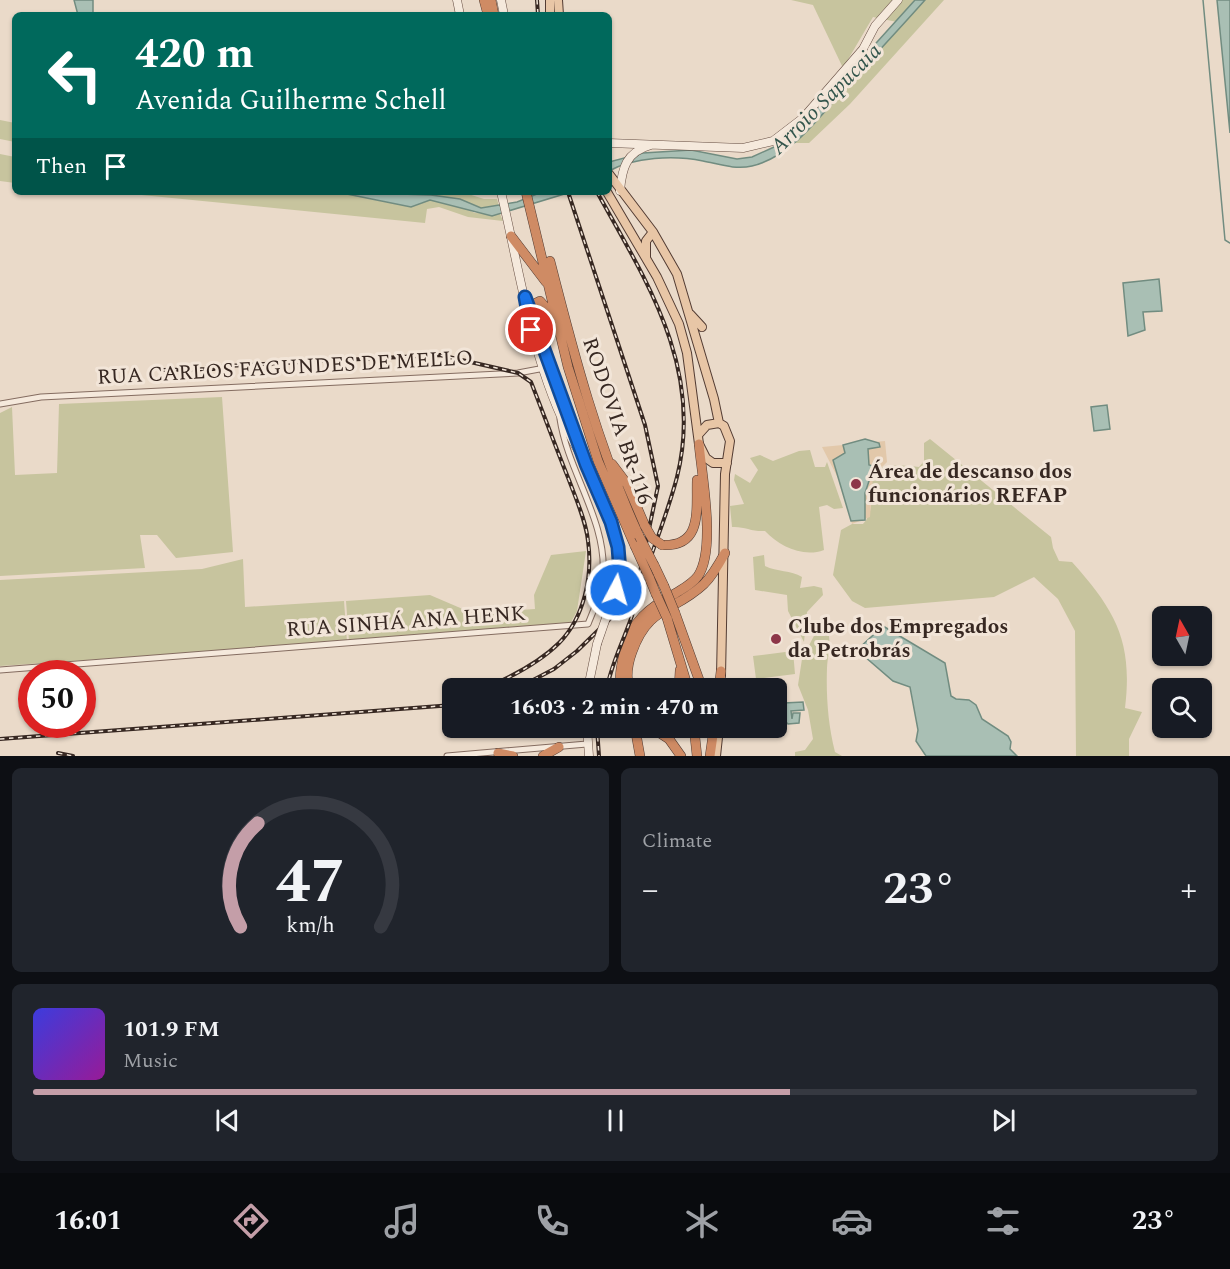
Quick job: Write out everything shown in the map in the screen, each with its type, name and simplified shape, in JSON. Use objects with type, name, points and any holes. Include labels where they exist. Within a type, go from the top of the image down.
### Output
[{"type":"highway","name":"RODOVIA BR-116","points":[[527,195],[585,396],[605,455],[639,536],[664,586],[675,644],[685,678]]},
{"type":"highway","name":"RODOVIA BR-116","points":[[532,195],[534,214],[564,350],[598,461],[656,594],[671,616],[698,678]]},
{"type":"highway","points":[[511,236],[549,286]]},
{"type":"highway","points":[[533,313],[536,302],[543,304],[564,350]]},
{"type":"highway","points":[[605,455],[627,484],[652,538],[662,545],[678,546],[689,538],[695,522],[699,440]]},
{"type":"highway","points":[[622,678],[621,668],[627,639],[638,619],[688,586],[698,576],[704,561],[706,539],[699,440]]},
{"type":"highway","points":[[629,678],[629,660],[645,625],[654,615],[704,584],[717,569],[725,553]]},
{"type":"highway","points":[[675,644],[681,669],[680,678]]},
{"type":"highway","points":[[721,678],[722,671]]},
{"type":"highway","points":[[637,738],[640,756]]},
{"type":"highway","points":[[667,738],[681,756]]},
{"type":"highway","points":[[695,738],[697,756]]},
{"type":"highway","points":[[707,738],[708,756]]},
{"type":"highway","points":[[708,756],[712,738]]},
{"type":"highway","points":[[543,756],[559,747]]},
{"type":"highway","points":[[498,753],[513,756]]},
{"type":"main road","points":[[612,142],[753,147],[783,135],[803,118],[863,49],[875,26],[898,0]]},
{"type":"main road","points":[[620,191],[622,170],[628,158],[642,148],[655,144]]},
{"type":"main road","points":[[612,179],[653,232],[677,274],[719,423]]},
{"type":"main road","points":[[501,195],[527,314],[562,405],[571,438],[586,464],[611,522],[618,547],[620,572],[597,644],[590,678]]},
{"type":"main road","points":[[609,195],[646,257],[679,324],[687,353],[699,440],[709,460],[727,464]]},
{"type":"main road","points":[[646,257],[646,241],[653,232]]},
{"type":"main road","points":[[525,297],[533,313],[546,368]]},
{"type":"main road","points":[[688,313],[702,327]]},
{"type":"main road","points":[[699,440],[707,425],[719,423],[724,426],[730,441],[727,464],[722,671]]},
{"type":"main road","points":[[587,738],[589,756]]},
{"type":"main road","points":[[716,756],[718,738]]},
{"type":"street","name":"RUA CARLOS FAGUNDES DE MELLO","points":[[0,404],[21,399],[518,373],[546,368]]},
{"type":"street","name":"RUA SINHÁ ANA HENK","points":[[0,670],[588,624],[598,600],[603,575],[601,549],[595,522],[563,436],[562,405]]},
{"type":"street","points":[[447,756],[587,744]]},
{"type":"shaded area","points":[[791,0],[915,0],[897,22],[873,17],[843,68],[813,5]]},
{"type":"shaded area","points":[[925,0],[944,0],[850,104],[809,143],[794,143]]},
{"type":"shaded area","points":[[0,120],[12,122],[12,141],[0,139]]},
{"type":"shaded area","points":[[0,154],[12,156],[12,183],[0,181]]},
{"type":"shaded area","points":[[141,195],[352,195],[411,207],[430,200],[460,206],[475,213],[500,214],[503,221],[468,217],[439,207],[427,209],[425,223]]},
{"type":"shaded area","points":[[419,195],[471,195],[484,199],[497,199],[499,206],[481,208],[459,199]]},
{"type":"shaded area","points":[[222,397],[233,552],[176,558],[157,535],[140,535],[145,568],[0,576],[0,413],[12,407],[15,475],[57,473],[59,404]]},
{"type":"shaded area","points":[[930,439],[1051,537],[1059,561],[1072,562],[1100,596],[1118,629],[1123,646],[1127,685],[1125,708],[1142,712],[1129,739],[1129,756],[1076,756],[1075,631],[1058,599],[1034,577],[994,597],[865,608],[852,601],[833,575],[841,530],[852,524],[863,524],[869,513],[871,482],[874,474],[881,468],[895,465],[919,467],[924,461],[924,443]]},
{"type":"shaded area","points":[[810,450],[815,467],[825,467],[827,462],[843,508],[834,509],[827,505],[819,507],[824,550],[808,553],[792,549],[784,546],[765,531],[732,527],[730,506],[744,504],[734,480],[735,474],[750,483],[758,470],[750,458],[760,455],[773,461],[799,451]]},
{"type":"shaded area","points":[[586,551],[577,611],[570,624],[349,641],[346,601],[430,595],[472,613],[535,609],[534,595],[551,555]]},
{"type":"shaded area","points":[[764,555],[765,566],[802,577],[800,588],[814,586],[822,588],[823,595],[807,612],[804,642],[788,611],[787,595],[755,590],[753,557]]},
{"type":"shaded area","points":[[243,559],[245,607],[344,601],[347,642],[87,660],[18,660],[18,665],[0,666],[0,580],[202,569]]},
{"type":"shaded area","points":[[827,627],[829,721],[835,752],[842,756],[795,756],[795,752],[805,750],[813,739],[808,710],[798,685],[802,659],[817,630]]},
{"type":"shaded area","points":[[793,651],[795,674],[756,678],[753,656]]},
{"type":"sand","name":"Área de descanso dos funcionários REFAP","points":[[885,441],[887,462],[873,476],[870,517],[852,524],[839,480],[822,447]]},
{"type":"water","points":[[74,0],[93,0],[93,12],[77,12]]},
{"type":"water","name":"Arroio Sapucaia","points":[[915,0],[925,0],[807,131],[795,143],[767,161],[739,167],[692,159],[654,158],[612,170],[612,161],[643,153],[691,150],[737,159],[752,157],[774,147],[802,125]]},
{"type":"water","points":[[1217,0],[1230,0],[1230,133]]},
{"type":"water","points":[[352,195],[431,195],[460,199],[481,208],[517,202],[534,195],[561,195],[492,216],[430,200],[411,207]]},
{"type":"water","points":[[1159,279],[1162,311],[1143,312],[1145,330],[1128,336],[1123,283]]},
{"type":"water","points":[[1107,405],[1110,429],[1094,431],[1091,407]]},
{"type":"water","name":"Área de descanso dos funcionários REFAP","points":[[865,439],[879,443],[880,447],[868,449],[869,465],[874,466],[865,493],[865,520],[851,521],[833,460],[845,453],[843,445]]},
{"type":"water","points":[[883,626],[945,663],[951,696],[956,699],[969,700],[976,705],[982,719],[1008,736],[1011,742],[1010,749],[1017,756],[926,756],[916,741],[918,730],[910,687],[893,681],[857,650]]},
{"type":"water","points":[[803,702],[804,710],[791,711],[792,719],[793,713],[800,713],[799,723],[787,723],[787,703]]},
{"type":"waterway","points":[[1203,0],[1225,240],[1230,243]]},
{"type":"railway","points":[[537,0],[538,12]]},
{"type":"railway","points":[[537,678],[554,669],[577,651],[622,607],[640,572],[658,486],[645,425],[569,195]]},
{"type":"railway","points":[[599,195],[634,259],[666,328],[677,363],[683,400],[683,437],[677,477],[610,678]]},
{"type":"railway","points":[[207,367],[440,355],[518,373],[531,382],[578,502],[585,526],[589,554],[588,582],[580,609],[568,633],[534,663],[507,678]]},
{"type":"railway","points":[[163,370],[214,369]]},
{"type":"railway","points":[[0,739],[442,706]]},
{"type":"railway","points":[[598,738],[599,756]]},
{"type":"railway","points":[[58,753],[73,756]]},
{"type":"place","name":"Área de descanso dos funcionários REFAP","points":[[856,484]]},
{"type":"place","name":"Clube dos Empregados da Petrobrás","points":[[776,639]]},
{"type":"route","points":[[531,330],[525,297],[533,313],[550,367],[586,464],[611,522],[618,547],[620,572],[616,590]]}]
